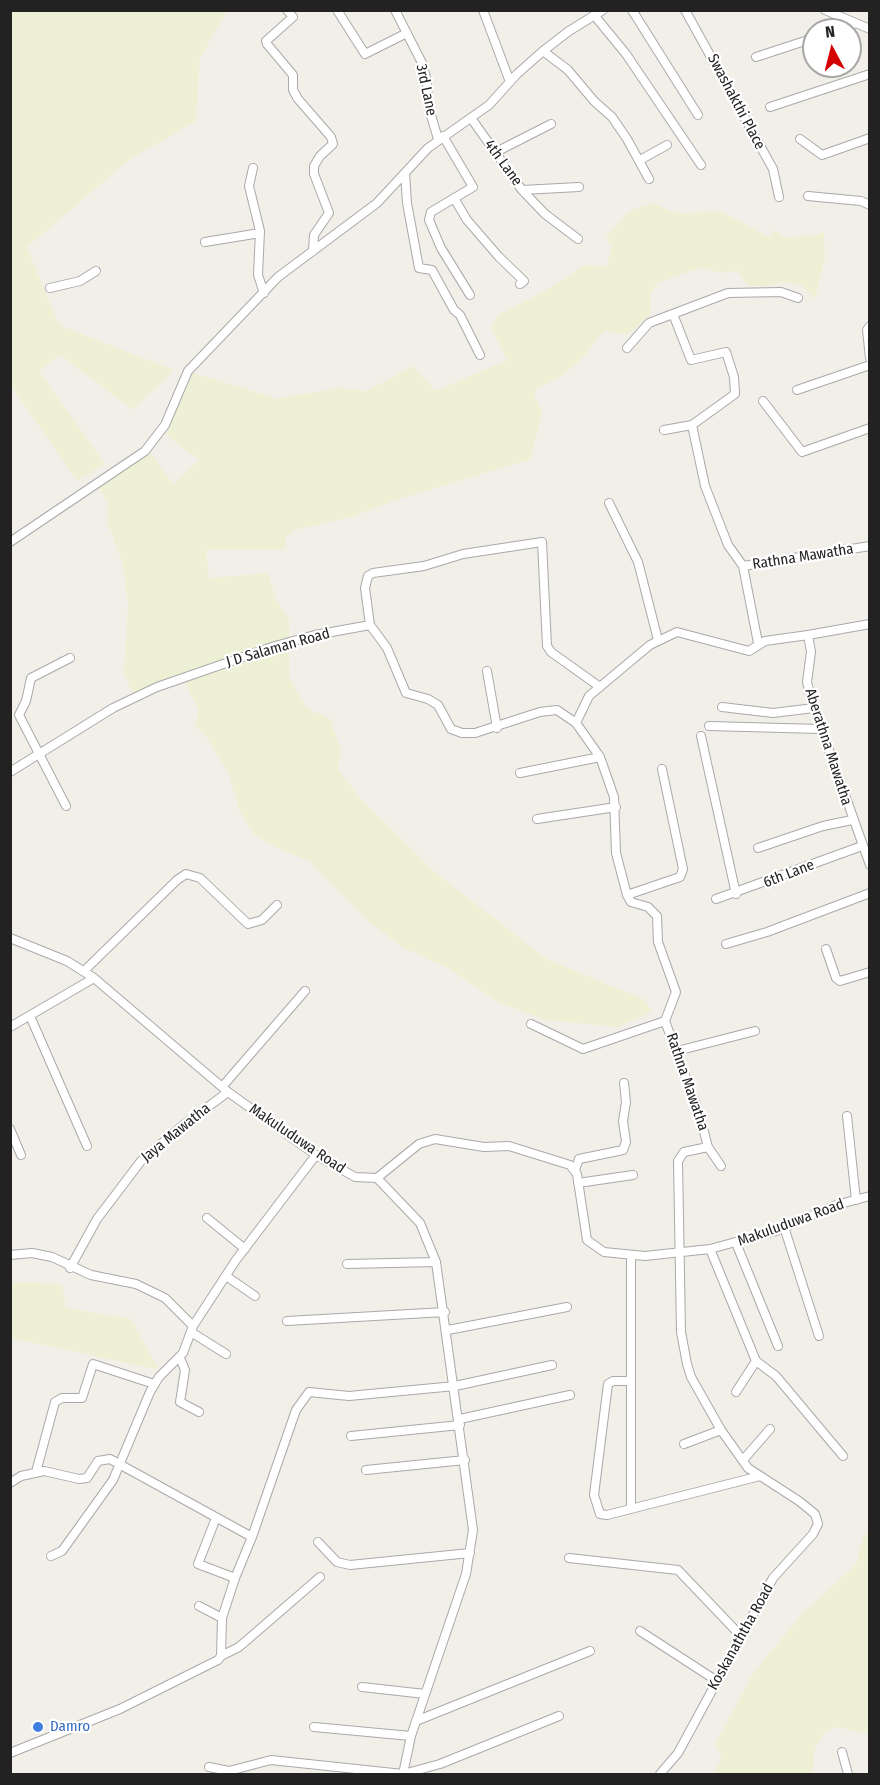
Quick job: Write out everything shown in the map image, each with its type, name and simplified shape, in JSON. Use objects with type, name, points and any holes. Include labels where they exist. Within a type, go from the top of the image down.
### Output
[{"type":"street","points":[[287,10],[293,16],[266,41],[267,44],[293,75],[293,90],[298,99],[331,136],[333,144],[320,156],[314,166],[314,174],[329,213],[314,235],[313,251]]},
{"type":"street","points":[[338,10],[362,53],[365,54],[407,33]]},
{"type":"street","name":"3rd Lane","points":[[395,10],[427,81],[428,105],[440,138],[473,184],[471,189],[454,198]]},
{"type":"street","points":[[483,10],[510,82]]},
{"type":"street","points":[[10,542],[137,457],[154,442],[170,416],[188,371],[287,270],[377,203],[440,138],[489,105],[543,51],[603,10]]},
{"type":"street","points":[[632,10],[698,115]]},
{"type":"street","name":"Swashakthi Place","points":[[685,10],[773,169],[779,197]]},
{"type":"street","points":[[825,10],[844,18]]},
{"type":"street","points":[[594,15],[626,54],[701,165]]},
{"type":"street","points":[[756,57],[802,42]]},
{"type":"street","points":[[543,51],[568,70],[594,101],[612,117],[640,160],[649,179]]},
{"type":"street","points":[[770,107],[870,74]]},
{"type":"street","name":"4th Lane","points":[[471,118],[522,190],[579,187]]},
{"type":"street","points":[[496,152],[551,124]]},
{"type":"street","points":[[800,139],[822,155],[870,138]]},
{"type":"street","points":[[640,160],[667,145]]},
{"type":"street","points":[[253,168],[250,196],[260,233],[258,275],[264,293]]},
{"type":"street","points":[[405,173],[406,203],[419,268],[432,270],[454,310],[460,315],[480,355]]},
{"type":"street","points":[[522,190],[545,214],[578,239]]},
{"type":"street","points":[[808,196],[861,201],[870,205]]},
{"type":"street","points":[[470,295],[441,248],[429,220],[431,212],[454,198],[480,234],[524,281],[520,284]]},
{"type":"street","points":[[205,242],[260,233]]},
{"type":"street","points":[[50,288],[80,280],[96,271]]},
{"type":"street","points":[[627,348],[650,323],[728,293],[781,292],[798,298]]},
{"type":"street","points":[[664,430],[692,425],[735,394],[734,377],[726,351],[692,360],[689,358],[673,314]]},
{"type":"street","points":[[870,326],[867,330],[867,349],[870,358]]},
{"type":"street","points":[[797,390],[870,365]]},
{"type":"street","points":[[763,402],[802,452],[870,428]]},
{"type":"street","name":"Rathna Mawatha","points":[[692,425],[705,486],[728,546],[743,566],[870,546]]},
{"type":"street","points":[[609,503],[638,562],[658,640]]},
{"type":"street","points":[[600,687],[551,652],[547,646],[542,542],[463,555],[424,566],[373,573],[368,576],[366,588],[370,625],[387,648],[408,696],[430,700],[438,705],[451,729],[462,733],[497,728],[540,712],[557,710],[576,723],[600,757],[616,807],[616,853],[627,895],[680,877],[683,869],[662,769]]},
{"type":"street","points":[[743,566],[761,642]]},
{"type":"street","points":[[576,723],[589,696],[658,640],[677,632],[749,651],[761,642],[870,624]]},
{"type":"street","name":"J D Salaman Road","points":[[10,772],[112,708],[157,687],[275,646],[315,635],[370,625]]},
{"type":"street","name":"Aberathna Mawatha","points":[[808,635],[811,652],[807,682],[814,708],[852,820],[868,855],[870,865]]},
{"type":"street","points":[[66,806],[40,752],[19,719],[29,681],[35,675],[70,658]]},
{"type":"street","points":[[487,671],[497,728]]},
{"type":"street","points":[[722,707],[772,713],[814,708]]},
{"type":"street","points":[[709,726],[820,729]]},
{"type":"street","points":[[701,736],[736,894]]},
{"type":"street","points":[[520,773],[600,757]]},
{"type":"street","points":[[537,819],[616,807]]},
{"type":"street","points":[[758,848],[823,826],[852,820]]},
{"type":"street","name":"6th Lane","points":[[716,899],[736,894],[862,846]]},
{"type":"street","points":[[84,971],[177,880],[186,874],[200,878],[248,924],[262,920],[277,905]]},
{"type":"street","points":[[726,944],[767,932],[870,893]]},
{"type":"street","name":"Rathna Mawatha","points":[[627,895],[631,902],[648,907],[657,916],[658,942],[676,992],[665,1021],[708,1147],[721,1166]]},
{"type":"street","name":"Makuluduwa Road","points":[[10,938],[40,948],[94,978],[225,1090],[316,1155],[355,1177],[377,1178]]},
{"type":"street","points":[[826,949],[836,978],[840,981],[870,972]]},
{"type":"street","points":[[10,1027],[94,978]]},
{"type":"street","name":"Jaya Mawatha","points":[[70,1268],[97,1219],[141,1161],[225,1090],[305,991]]},
{"type":"street","points":[[30,1016],[87,1146]]},
{"type":"street","points":[[531,1024],[583,1049],[665,1021]]},
{"type":"street","points":[[677,1051],[755,1030]]},
{"type":"street","points":[[403,1774],[411,1736],[466,1574],[473,1530],[448,1330],[436,1262],[420,1223],[377,1178],[419,1144],[435,1140],[484,1147],[519,1148],[570,1165],[575,1170],[579,1159],[623,1150],[626,1142],[622,1121],[626,1102],[624,1083]]},
{"type":"street","points":[[847,1116],[856,1200]]},
{"type":"street","points":[[10,1129],[21,1155]]},
{"type":"street","name":"Koskanaththa Road","points":[[660,1774],[678,1753],[773,1578],[813,1534],[818,1524],[815,1514],[760,1476],[743,1460],[721,1430],[691,1377],[687,1364],[681,1332],[680,1156],[690,1149],[708,1147]]},
{"type":"street","points":[[51,1556],[62,1551],[113,1480],[154,1384],[180,1358],[192,1329],[226,1276],[316,1155]]},
{"type":"street","name":"Makuluduwa Road","points":[[575,1170],[587,1240],[604,1252],[631,1257],[710,1250],[784,1227],[836,1205],[870,1196]]},
{"type":"street","points":[[578,1183],[633,1175]]},
{"type":"street","points":[[207,1218],[245,1249]]},
{"type":"street","points":[[784,1227],[819,1336]]},
{"type":"street","points":[[736,1243],[778,1346]]},
{"type":"street","points":[[710,1250],[756,1361],[776,1376],[843,1456]]},
{"type":"street","points":[[10,1255],[32,1253],[52,1257],[70,1268],[91,1275],[136,1284],[165,1298],[192,1329],[226,1354]]},
{"type":"street","points":[[630,1509],[631,1257]]},
{"type":"street","points":[[347,1264],[436,1262]]},
{"type":"street","points":[[226,1276],[255,1296]]},
{"type":"street","points":[[448,1330],[567,1307]]},
{"type":"street","points":[[287,1321],[445,1312]]},
{"type":"street","points":[[180,1358],[185,1370],[180,1402],[199,1412]]},
{"type":"street","points":[[736,1392],[756,1361]]},
{"type":"street","points":[[36,1472],[55,1402],[62,1398],[82,1398],[93,1364],[154,1384]]},
{"type":"street","points":[[220,1656],[222,1618],[235,1578],[252,1538],[296,1410],[309,1392],[349,1396],[455,1386],[552,1365]]},
{"type":"street","points":[[631,1381],[613,1381],[608,1384],[594,1495],[600,1514],[630,1509],[760,1476]]},
{"type":"street","points":[[351,1436],[460,1422],[570,1395]]},
{"type":"street","points":[[743,1460],[770,1429]]},
{"type":"street","points":[[684,1444],[721,1430]]},
{"type":"street","points":[[10,1483],[44,1470],[79,1479],[87,1478],[98,1461],[103,1459],[118,1464],[252,1538]]},
{"type":"street","points":[[366,1470],[465,1460]]},
{"type":"street","points":[[216,1518],[198,1564],[235,1578]]},
{"type":"street","points":[[318,1542],[337,1562],[350,1565],[470,1553]]},
{"type":"street","points":[[569,1558],[678,1570],[741,1636]]},
{"type":"street","points":[[10,1754],[120,1709],[218,1660],[220,1656],[239,1647],[320,1577]]},
{"type":"street","points":[[199,1606],[222,1618]]},
{"type":"street","points":[[640,1631],[717,1681]]},
{"type":"street","points":[[416,1721],[590,1651]]},
{"type":"street","points":[[362,1687],[425,1694]]},
{"type":"street","points":[[209,1767],[229,1771],[271,1760],[403,1774],[440,1764],[559,1716]]},
{"type":"street","points":[[314,1726],[411,1736]]},
{"type":"street","points":[[842,1752],[848,1774]]},
{"type":"green space","points":[[10,11],[227,11],[200,58],[196,121],[129,160],[27,247],[59,325],[174,370],[133,410],[60,355],[39,371],[105,464],[77,481],[11,386]]},
{"type":"green space","points":[[653,203],[676,213],[722,212],[769,237],[773,231],[778,231],[783,237],[813,236],[824,232],[825,259],[815,299],[802,286],[779,281],[777,285],[749,286],[737,271],[719,273],[702,267],[657,283],[650,294],[650,316],[627,335],[605,330],[579,362],[559,378],[537,388],[534,395],[542,412],[531,459],[393,501],[352,517],[294,530],[285,539],[286,549],[206,550],[209,578],[268,573],[277,601],[289,618],[289,677],[307,708],[330,719],[342,753],[337,767],[358,796],[437,874],[547,959],[645,1000],[652,1012],[617,1027],[546,1020],[500,1003],[448,968],[402,947],[366,919],[309,861],[283,851],[254,835],[239,810],[229,775],[207,738],[195,726],[199,711],[183,678],[135,699],[124,674],[128,603],[123,565],[108,524],[108,503],[97,484],[148,449],[173,484],[199,460],[165,434],[191,372],[278,399],[336,388],[367,391],[413,366],[436,391],[507,360],[491,327],[498,315],[545,291],[585,265],[606,266],[612,248],[606,237],[629,211]]},
{"type":"green space","points":[[11,1282],[62,1284],[66,1308],[131,1319],[159,1370],[11,1338]]},
{"type":"green space","points":[[869,1531],[869,1734],[838,1727],[826,1731],[815,1747],[812,1774],[714,1774],[722,1757],[715,1744],[752,1675],[800,1616],[856,1564],[863,1537]]},
{"type":"place","name":"Damro","points":[[38,1727]]}]
